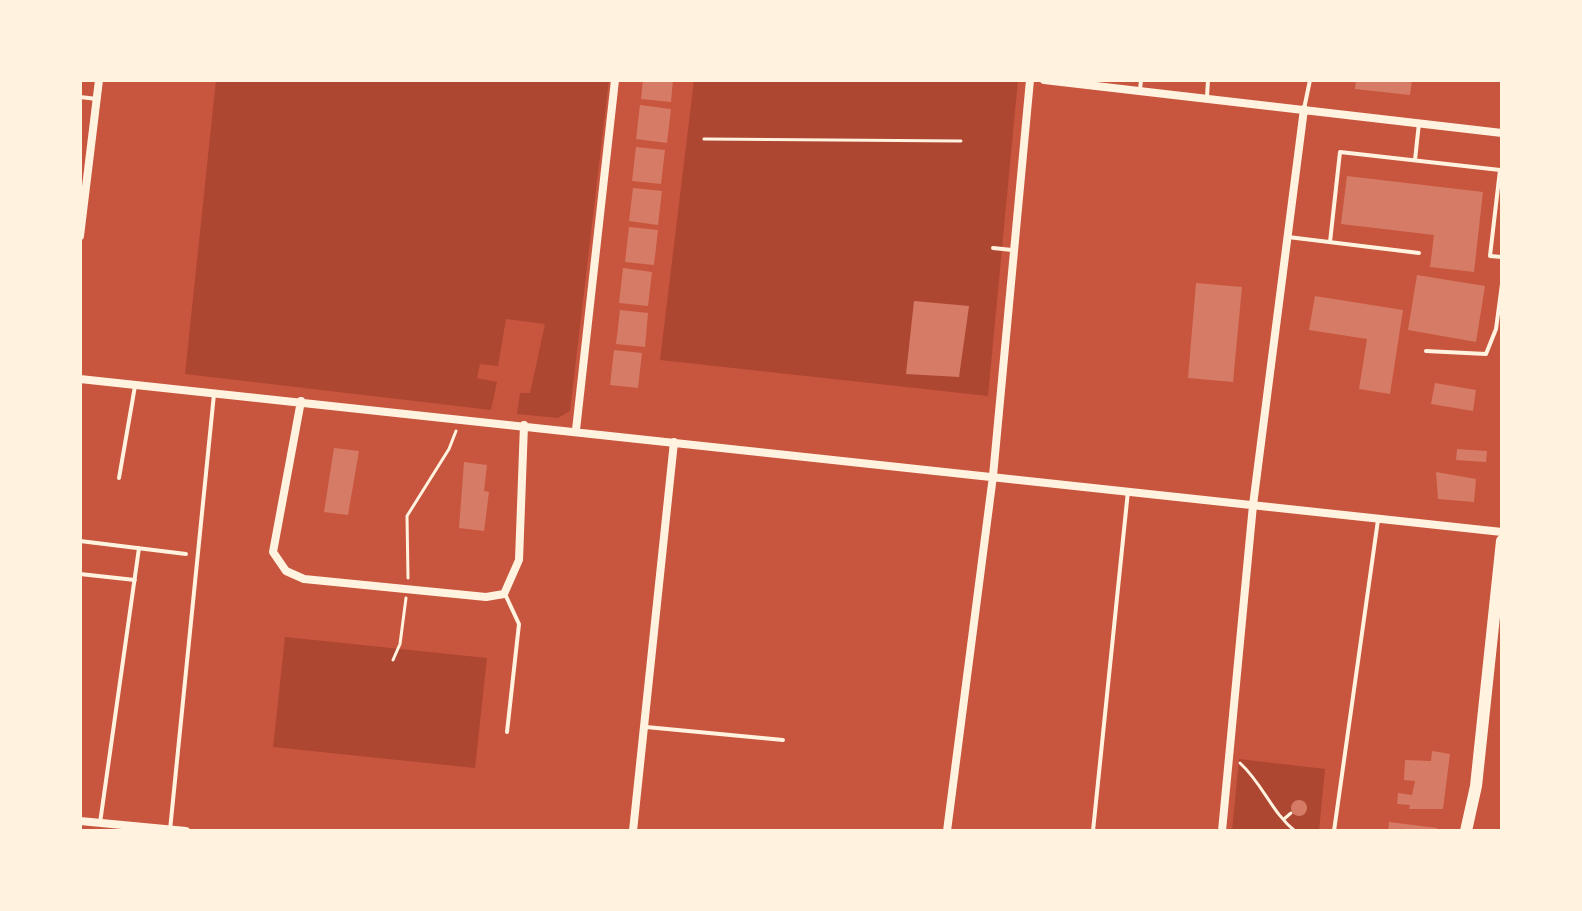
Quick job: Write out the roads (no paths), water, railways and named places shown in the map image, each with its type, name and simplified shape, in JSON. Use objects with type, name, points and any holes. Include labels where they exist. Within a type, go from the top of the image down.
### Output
[{"type":"main road","points":[[1466,831],[1474,798],[1497,634],[1502,541]]},
{"type":"main road","points":[[1474,798],[1476,831]]},
{"type":"street","points":[[80,236],[99,80]]},
{"type":"street","points":[[576,430],[615,80]]},
{"type":"street","points":[[947,831],[993,476],[1030,80]]},
{"type":"street","points":[[1044,80],[1502,133]]},
{"type":"street","points":[[1222,831],[1253,505],[1304,109]]},
{"type":"street","points":[[80,379],[1502,532]]},
{"type":"street","points":[[301,401],[273,552],[286,571],[304,579],[486,597],[504,594],[519,560],[524,425]]},
{"type":"street","points":[[633,831],[674,442]]},
{"type":"street","points":[[80,821],[186,831]]},
{"type":"lane","points":[[1140,90],[1141,80]]},
{"type":"lane","points":[[1207,97],[1208,80]]},
{"type":"lane","points":[[1304,109],[1310,80]]},
{"type":"lane","points":[[80,97],[97,99]]},
{"type":"lane","points":[[1415,160],[1419,123]]},
{"type":"lane","points":[[1330,242],[1340,152],[1500,170],[1490,256],[1502,257]]},
{"type":"lane","points":[[1288,237],[1419,253]]},
{"type":"lane","points":[[993,248],[1014,250]]},
{"type":"lane","points":[[1426,351],[1486,354],[1499,329],[1502,284]]},
{"type":"lane","points":[[119,478],[135,386]]},
{"type":"lane","points":[[170,830],[214,394]]},
{"type":"lane","points":[[1093,831],[1128,491]]},
{"type":"lane","points":[[1334,831],[1378,517]]},
{"type":"lane","points":[[80,541],[186,554]]},
{"type":"lane","points":[[100,823],[139,548]]},
{"type":"lane","points":[[80,574],[135,580]]},
{"type":"lane","points":[[504,594],[519,624],[507,732]]},
{"type":"lane","points":[[644,727],[783,740]]}]
